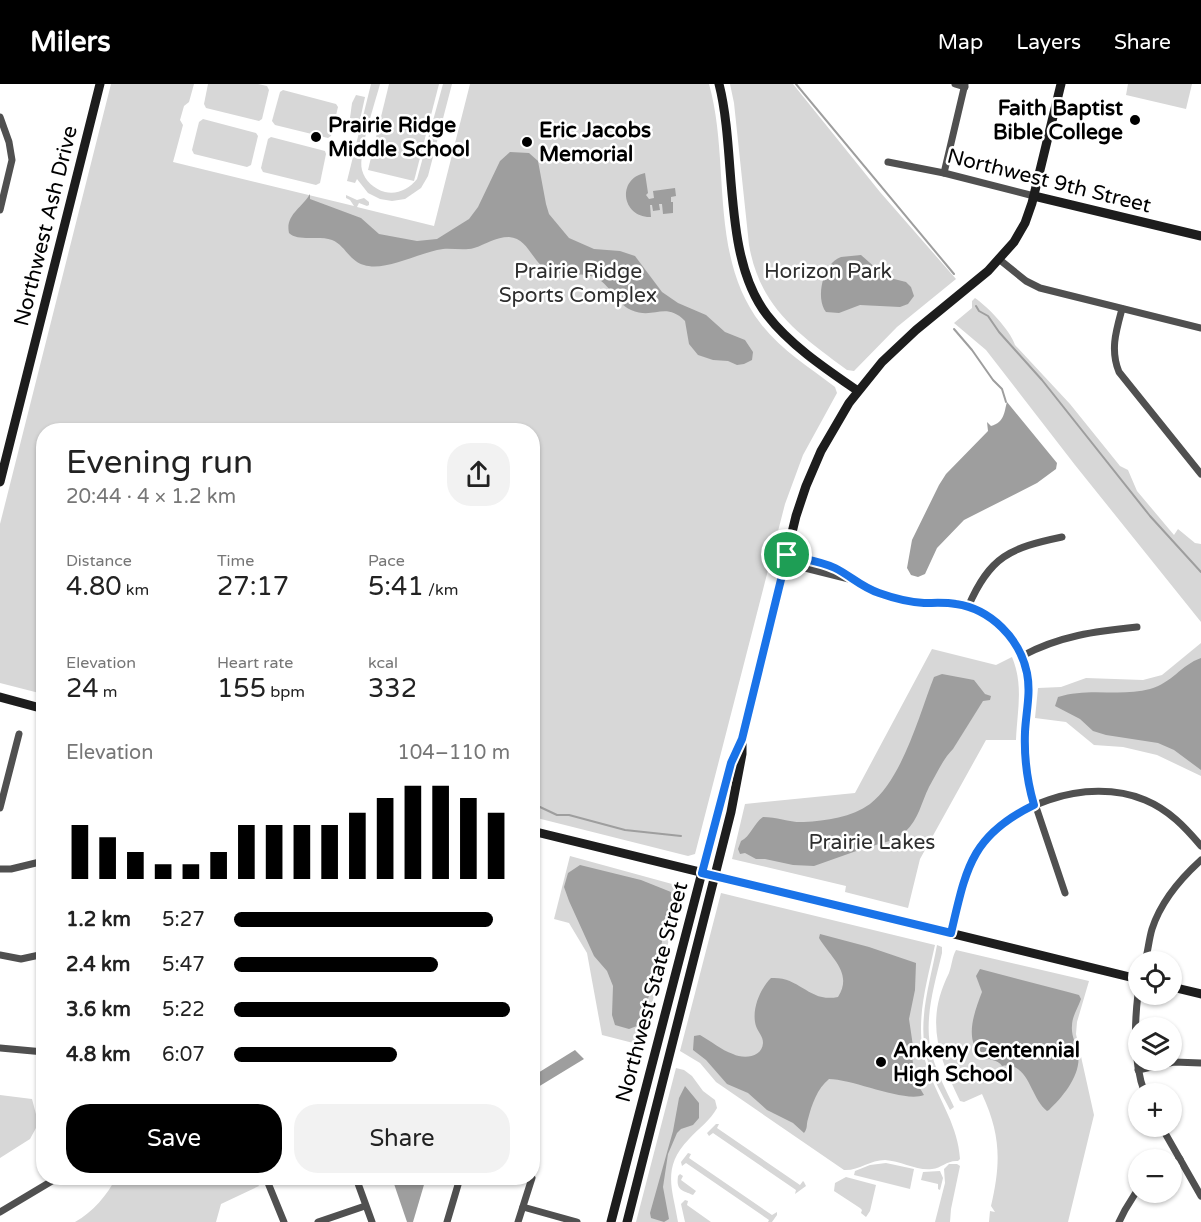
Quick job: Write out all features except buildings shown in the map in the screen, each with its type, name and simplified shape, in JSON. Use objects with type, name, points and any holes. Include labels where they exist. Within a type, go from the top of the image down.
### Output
[{"type":"main road","name":"Northwest Ash Drive","points":[[0,482],[100,84]]},
{"type":"main road","points":[[719,84],[724,110],[739,250],[751,287],[766,314],[781,331],[858,391]]},
{"type":"main road","name":"Northwest State Street","points":[[611,1222],[731,763],[742,739],[798,510],[815,463],[833,429],[858,391],[898,345],[1000,260],[1018,236],[1034,196],[1061,84]]},
{"type":"main road","name":"Northwest 9th Street","points":[[1034,196],[1201,236]]},
{"type":"main road","points":[[0,698],[36,707]]},
{"type":"main road","name":"Northwest State Street","points":[[627,1222],[731,812],[742,754],[742,739]]},
{"type":"main road","points":[[540,833],[1128,977]]},
{"type":"main road","points":[[1182,989],[1201,994]]},
{"type":"street","points":[[944,173],[965,85],[955,84]]},
{"type":"street","points":[[0,117],[9,142],[12,160],[0,210]]},
{"type":"street","name":"Northwest 9th Street","points":[[888,162],[944,173],[1034,196]]},
{"type":"street","points":[[1000,260],[1035,286],[1201,328]]},
{"type":"street","points":[[1122,309],[1114,346],[1119,372],[1201,474]]},
{"type":"street","points":[[968,607],[980,581],[991,567],[1005,556],[1026,545],[1062,537]]},
{"type":"street","points":[[786,559],[835,568],[851,580],[878,593],[901,600],[950,603],[968,607],[985,615],[1000,626],[1013,641],[1022,656],[1029,691],[1025,727],[1025,761],[1028,783],[1065,893]]},
{"type":"street","points":[[1022,656],[1062,638],[1096,631],[1137,627]]},
{"type":"street","points":[[0,808],[19,734]]},
{"type":"street","points":[[951,933],[964,876],[979,849],[1003,824],[1034,805],[1091,791],[1133,796],[1167,812],[1189,831],[1201,846]]},
{"type":"street","points":[[1147,951],[1152,929],[1164,903],[1176,885],[1201,860]]},
{"type":"street","points":[[0,869],[36,863]]},
{"type":"street","points":[[0,955],[21,959],[36,956]]},
{"type":"street","points":[[0,1048],[36,1051]]},
{"type":"street","points":[[1182,1062],[1201,1063]]},
{"type":"street","points":[[1182,1163],[1201,1196]]},
{"type":"street","points":[[0,1212],[45,1185]]},
{"type":"street","points":[[269,1185],[284,1222]]},
{"type":"street","points":[[358,1185],[372,1222]]},
{"type":"street","points":[[447,1222],[458,1185]]},
{"type":"street","points":[[518,1222],[530,1185]]},
{"type":"street","points":[[1119,1222],[1129,1203]]},
{"type":"street","points":[[318,1222],[365,1206]]},
{"type":"street","points":[[523,1207],[577,1222]]},
{"type":"green space","name":"Prairie Ridge Sports Complex","points":[[111,84],[194,84],[189,102],[184,106],[180,120],[183,125],[173,162],[354,206],[346,195],[357,200],[364,198],[369,205],[359,203],[357,207],[434,226],[470,84],[709,84],[719,145],[727,239],[744,297],[761,324],[777,342],[835,387],[837,393],[803,455],[785,504],[695,854],[688,856],[540,819],[540,423],[36,423],[36,692],[0,683],[0,524]]},
{"type":"green space","points":[[208,84],[267,86],[269,90],[262,119],[259,121],[206,108],[204,104]]},
{"type":"green space","points":[[371,84],[380,84],[362,152],[362,170],[365,178],[374,187],[381,191],[394,193],[410,186],[417,179],[443,84],[452,84],[428,176],[421,188],[405,199],[392,201],[380,199],[368,193],[357,179],[355,183],[347,181]]},
{"type":"green space","points":[[389,84],[439,84],[414,181],[368,170]]},
{"type":"green space","name":"Horizon Park","points":[[730,84],[793,84],[880,192],[956,279],[897,327],[854,371],[847,370],[798,331],[772,303],[762,286],[754,267],[749,245]]},
{"type":"green space","points":[[1128,84],[1192,84],[1186,109],[1126,95]]},
{"type":"green space","points":[[283,90],[336,104],[338,107],[331,136],[328,138],[275,125],[272,121],[280,92]]},
{"type":"green space","points":[[356,95],[365,97],[360,120],[350,118],[352,103]]},
{"type":"green space","points":[[203,119],[256,133],[258,136],[251,165],[247,167],[194,154],[192,150],[199,122]]},
{"type":"green space","points":[[271,137],[325,151],[320,183],[316,185],[263,172],[261,168],[268,139]]},
{"type":"green space","points":[[975,298],[998,319],[1015,345],[1070,404],[1120,466],[1128,470],[1137,491],[1174,535],[1178,529],[1195,543],[1201,544],[1201,622],[986,350],[954,323],[972,308],[972,301]]},
{"type":"green space","points":[[1201,643],[1201,776],[1157,755],[1123,747],[1094,745],[1066,722],[1035,718],[1038,688],[1061,687],[1086,678],[1143,680],[1162,675]]},
{"type":"green space","name":"Prairie Lakes","points":[[932,649],[996,665],[1012,657],[1019,688],[1016,740],[986,740],[920,859],[908,908],[845,892],[846,886],[732,859],[745,804],[855,793]]},
{"type":"green space","points":[[570,856],[683,887],[641,1045],[602,1035],[587,953],[569,923],[554,919]]},
{"type":"green space","points":[[721,893],[935,945],[922,1008],[921,1040],[929,1072],[956,1136],[960,1159],[958,1161],[926,1169],[885,1160],[844,1170],[716,1082],[700,1063],[680,1051]]},
{"type":"green space","points":[[937,945],[942,947],[942,953],[929,1017],[930,1042],[936,1068],[954,1107],[950,1110],[930,1068],[923,1033],[925,1004]]},
{"type":"green space","points":[[956,950],[1089,981],[1077,1022],[1076,1034],[1094,1115],[1068,1222],[989,1222],[990,1211],[995,1212],[991,1206],[998,1162],[993,1123],[982,1094],[964,1102],[960,1101],[946,1068],[937,1038],[938,1007]]},
{"type":"green space","points":[[676,1068],[692,1076],[703,1091],[715,1100],[717,1108],[708,1121],[680,1150],[675,1160],[671,1179],[678,1222],[636,1222]]},
{"type":"green space","points":[[0,1095],[32,1099],[36,1114],[36,1128],[30,1139],[0,1158]]},
{"type":"green space","points":[[719,1124],[717,1128],[800,1185],[803,1181],[806,1186],[795,1194],[796,1190],[713,1133],[709,1136],[707,1133]]},
{"type":"green space","points":[[688,1153],[691,1154],[689,1158],[772,1215],[777,1212],[772,1222],[768,1222],[769,1220],[686,1163],[682,1166],[681,1162]]},
{"type":"green space","points":[[886,1163],[914,1169],[910,1189],[854,1175],[855,1171],[870,1165]]},
{"type":"green space","points":[[949,1164],[960,1166],[950,1222],[935,1222],[945,1183],[944,1169]]},
{"type":"green space","points":[[940,1171],[943,1178],[940,1190],[938,1184],[921,1180],[923,1172]]},
{"type":"green space","points":[[680,1174],[683,1176],[681,1180],[696,1191],[693,1195],[679,1187],[678,1176]]},
{"type":"green space","points":[[846,1177],[876,1185],[870,1211],[866,1217],[861,1213],[860,1208],[834,1191],[835,1183]]},
{"type":"green space","points":[[112,1185],[259,1186],[221,1204],[216,1222],[75,1222],[99,1203]]},
{"type":"green space","points":[[685,1200],[688,1201],[687,1205],[711,1222],[685,1222],[681,1204]]},
{"type":"shaded area","points":[[510,152],[529,153],[538,161],[549,214],[569,238],[594,249],[620,251],[635,256],[662,292],[678,303],[706,315],[725,332],[745,340],[753,352],[752,360],[737,365],[698,355],[689,344],[685,321],[678,315],[665,311],[639,313],[631,310],[594,277],[561,274],[548,270],[538,262],[524,244],[515,238],[499,238],[470,249],[443,249],[392,264],[372,266],[359,263],[332,240],[303,238],[289,233],[289,221],[310,194],[310,199],[361,218],[379,234],[417,241],[437,239],[469,219],[478,207],[500,161]]},
{"type":"shaded area","points":[[645,173],[648,193],[646,195],[649,199],[654,198],[653,191],[675,188],[676,196],[671,197],[673,213],[663,214],[662,204],[659,204],[660,210],[653,211],[650,205],[651,217],[641,216],[629,205],[626,198],[630,183]]},
{"type":"shaded area","points":[[861,255],[886,277],[906,282],[911,287],[914,296],[908,304],[900,307],[860,305],[839,313],[826,312],[821,298],[825,273],[841,257]]},
{"type":"shaded area","points":[[1007,402],[1057,463],[1056,469],[1037,483],[964,520],[937,548],[925,574],[918,577],[911,575],[907,568],[912,540],[939,485],[946,474],[988,431],[987,422],[991,426],[999,422]]},
{"type":"shaded area","points":[[1201,658],[1201,770],[1174,750],[1158,743],[1093,731],[1080,719],[1055,706],[1058,697],[1070,694],[1150,689],[1164,683]]},
{"type":"shaded area","points":[[942,674],[974,680],[985,694],[991,696],[990,700],[983,701],[943,762],[917,816],[910,827],[905,832],[903,831],[903,834],[893,840],[814,866],[756,859],[745,853],[740,854],[738,849],[741,841],[763,817],[799,822],[821,821],[847,815],[870,804],[892,779],[909,745],[934,677]]},
{"type":"shaded area","points":[[580,865],[641,880],[671,892],[676,902],[666,925],[649,996],[637,1026],[629,1029],[615,1025],[612,1015],[613,986],[607,971],[594,956],[564,887],[568,873]]},
{"type":"shaded area","points":[[820,934],[916,963],[915,990],[909,1019],[914,1072],[924,1095],[904,1096],[829,1079],[821,1087],[816,1097],[804,1133],[793,1123],[767,1110],[748,1093],[727,1084],[706,1060],[693,1050],[694,1036],[700,1035],[737,1056],[747,1057],[759,1052],[763,1043],[756,1026],[755,1013],[760,994],[771,978],[790,981],[819,996],[838,997],[842,988],[842,973],[819,938]]},
{"type":"shaded area","points":[[980,969],[1079,995],[1081,999],[1072,1026],[1078,1053],[1077,1069],[1065,1092],[1047,1111],[1018,1069],[1002,1066],[976,1049],[973,1042],[972,1025],[982,992],[976,976]]},
{"type":"shaded area","points":[[575,1050],[584,1059],[540,1086],[540,1072]]},
{"type":"shaded area","points":[[685,1086],[699,1103],[699,1118],[693,1125],[677,1133],[668,1154],[663,1187],[669,1219],[664,1222],[651,1218],[650,1213],[673,1131],[679,1098]]},
{"type":"shaded area","points":[[394,1185],[424,1185],[413,1222],[407,1222]]},
{"type":"waterway","points":[[796,84],[954,274]]},
{"type":"waterway","points":[[976,306],[979,311],[988,316],[999,332],[1042,380],[1150,516],[1201,572]]},
{"type":"waterway","points":[[954,329],[1002,389],[1006,402]]},
{"type":"waterway","points":[[540,807],[557,815],[569,815],[625,830],[681,836]]},
{"type":"place","name":"Faith Baptist Bible College","points":[[1135,120]]},
{"type":"place","name":"Prairie Ridge Middle School","points":[[316,137]]},
{"type":"place","name":"Eric Jacobs Memorial","points":[[527,142]]},
{"type":"place","name":"Ankeny Centennial High School","points":[[881,1062]]},
{"type":"route","points":[[787,555],[835,568],[851,580],[889,597],[921,603],[956,604],[975,610],[993,620],[1007,633],[1022,656],[1029,681],[1025,761],[1034,805],[1010,818],[985,840],[979,849],[964,876],[951,933],[702,873],[731,763],[742,739],[787,555]]}]
